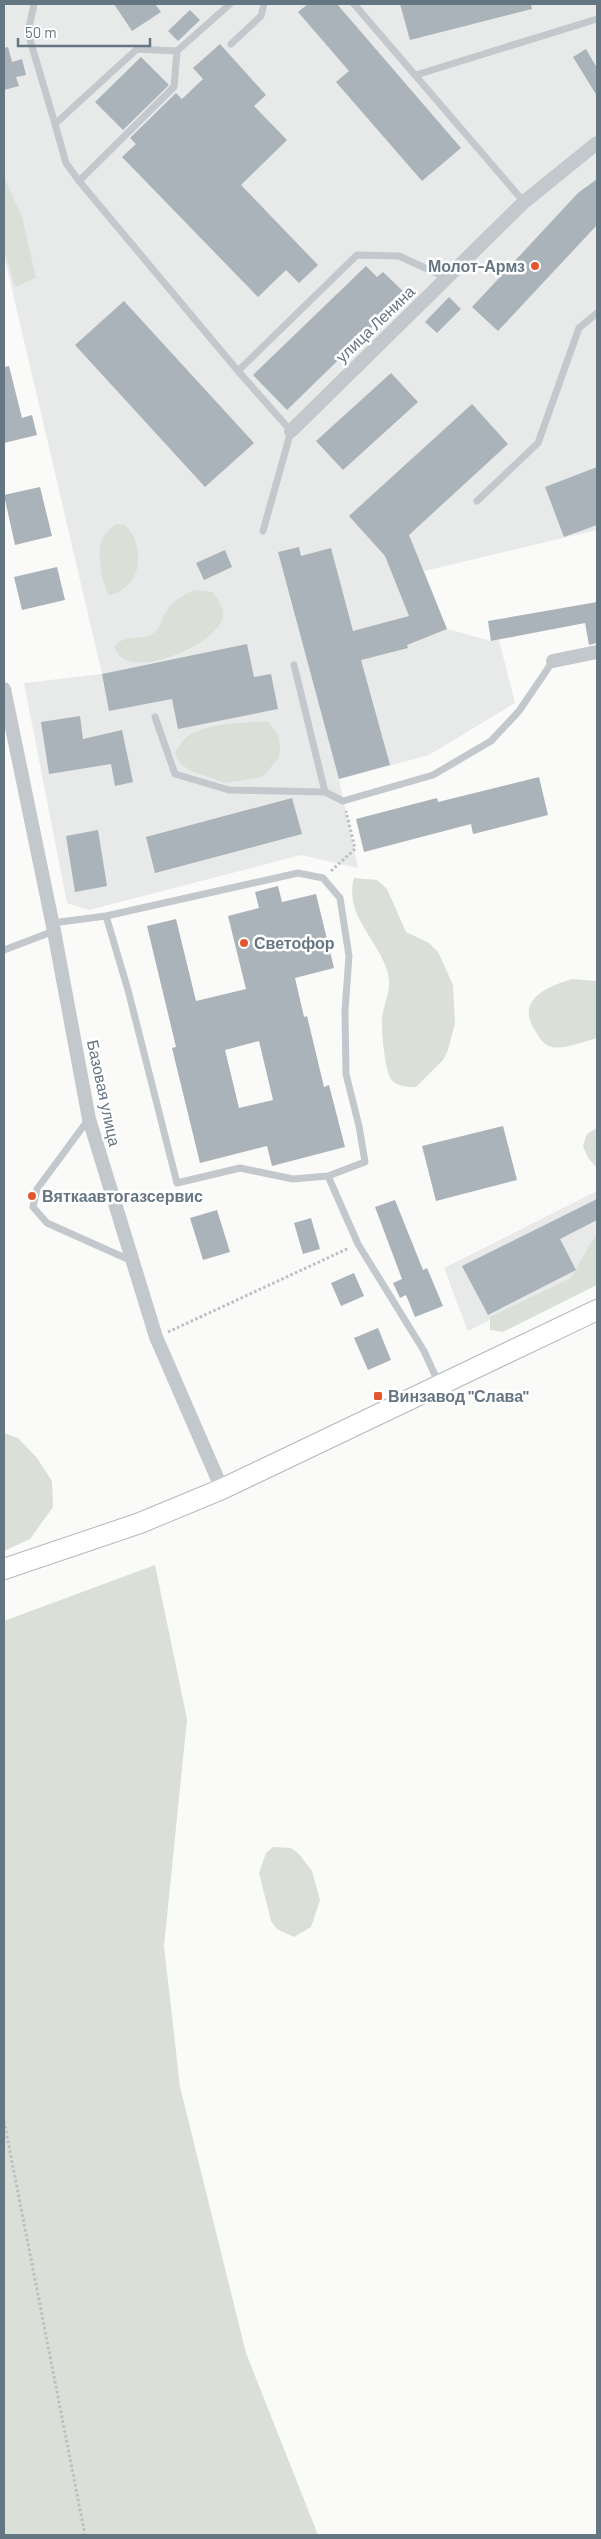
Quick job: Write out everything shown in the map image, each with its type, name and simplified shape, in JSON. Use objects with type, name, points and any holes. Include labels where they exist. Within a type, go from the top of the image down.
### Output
[{"type":"main road","points":[[4,1569],[140,1523],[222,1489],[597,1310]]},
{"type":"street","name":"улица Ленина","points":[[291,431],[524,202],[597,143]]},
{"type":"street","points":[[553,662],[597,652]]},
{"type":"street","name":"Базовая улица","points":[[4,689],[53,927],[89,1119],[156,1337],[222,1489]]},
{"type":"lane","points":[[34,4],[28,33],[66,163],[238,372],[291,431],[263,531]]},
{"type":"lane","points":[[79,181],[174,87],[177,51],[230,4]]},
{"type":"lane","points":[[231,44],[261,16],[264,4]]},
{"type":"lane","points":[[354,4],[524,202]]},
{"type":"lane","points":[[416,75],[597,19]]},
{"type":"lane","points":[[55,124],[137,49],[177,51]]},
{"type":"lane","points":[[238,372],[358,255],[399,256],[446,278]]},
{"type":"lane","points":[[477,501],[538,443],[579,328],[597,313]]},
{"type":"lane","points":[[155,717],[175,774],[228,790],[325,792],[344,801],[433,775],[491,741],[519,711],[553,662]]},
{"type":"lane","points":[[294,665],[325,792]]},
{"type":"lane","points":[[4,950],[53,927],[298,873],[323,878],[340,898],[349,956],[345,1011],[346,1074],[359,1126],[365,1162],[328,1176],[293,1179],[240,1168],[177,1183],[128,990],[106,916]]},
{"type":"lane","points":[[89,1119],[37,1189],[33,1207],[47,1223],[132,1261]]},
{"type":"lane","points":[[328,1176],[358,1244],[424,1351],[440,1384]]},
{"type":"path","points":[[323,878],[355,849],[344,801]]},
{"type":"path","points":[[156,1337],[358,1244]]},
{"type":"path","points":[[4,2121],[85,2535]]},
{"type":"shaded area","points":[[4,4],[597,4],[597,530],[424,571],[447,629],[491,641],[499,640],[515,703],[429,755],[339,779],[358,868],[301,855],[89,910],[67,903],[24,683],[102,674],[4,255]]},
{"type":"shaded area","points":[[4,177],[22,217],[36,278],[15,287],[4,249]]},
{"type":"shaded area","points":[[116,524],[125,525],[132,534],[138,554],[138,565],[135,575],[129,584],[121,591],[110,595],[103,580],[100,551],[104,536]]},
{"type":"shaded area","points":[[195,590],[212,592],[221,605],[223,616],[215,630],[202,641],[168,658],[150,662],[134,662],[122,658],[115,647],[118,643],[126,639],[153,633],[158,628],[170,606]]},
{"type":"shaded area","points":[[267,721],[278,734],[279,758],[262,777],[225,783],[191,771],[181,764],[175,754],[181,743],[190,735],[201,730],[227,724]]},
{"type":"shaded area","points":[[354,878],[377,880],[387,889],[406,932],[429,943],[438,952],[453,985],[455,1023],[448,1050],[443,1060],[416,1087],[396,1084],[389,1075],[384,1050],[382,1018],[389,989],[389,977],[382,958],[357,915],[352,891]]},
{"type":"shaded area","points":[[572,979],[597,981],[597,1038],[568,1046],[552,1047],[541,1039],[530,1021],[529,1011],[531,1003],[536,996],[544,991]]},
{"type":"shaded area","points":[[597,1128],[597,1168],[588,1158],[583,1146],[587,1134]]},
{"type":"shaded area","points":[[597,1191],[597,1267],[468,1331],[444,1268]]},
{"type":"shaded area","points":[[597,1232],[597,1285],[503,1332],[490,1330],[490,1317],[571,1278]]},
{"type":"shaded area","points":[[4,1433],[18,1438],[37,1458],[52,1481],[53,1507],[30,1539],[4,1551]]},
{"type":"shaded area","points":[[155,1565],[187,1719],[164,1946],[180,2087],[246,2353],[318,2535],[4,2535],[4,1621]]},
{"type":"shaded area","points":[[273,1847],[291,1848],[299,1854],[312,1871],[320,1900],[311,1927],[294,1937],[277,1929],[271,1921],[259,1873],[266,1853]]},
{"type":"building","points":[[114,4],[155,4],[161,12],[132,31]]},
{"type":"building","points":[[308,4],[337,4],[461,148],[422,181],[336,82],[349,71],[298,12]]},
{"type":"building","points":[[400,4],[531,4],[532,9],[410,40]]},
{"type":"building","points":[[190,10],[200,20],[178,41],[168,31]]},
{"type":"building","points":[[220,44],[266,95],[254,106],[287,140],[241,185],[318,265],[299,283],[286,270],[258,297],[122,157],[136,144],[130,138],[176,93],[182,99],[203,79],[193,68]]},
{"type":"building","points":[[8,47],[12,62],[22,59],[26,75],[16,77],[19,86],[4,90],[4,48]]},
{"type":"building","points":[[586,49],[597,68],[597,96],[573,57]]},
{"type":"building","points":[[141,57],[169,85],[123,130],[95,102]]},
{"type":"building","name":"Молот-Армз","points":[[597,179],[597,225],[498,331],[472,307],[578,193]]},
{"type":"building","points":[[366,266],[377,277],[383,272],[406,294],[287,410],[253,375]]},
{"type":"building","points":[[449,297],[461,309],[437,333],[425,322]]},
{"type":"building","points":[[124,301],[254,443],[205,487],[75,345]]},
{"type":"building","points":[[9,366],[22,418],[32,415],[37,435],[4,443],[4,367]]},
{"type":"building","points":[[391,373],[418,402],[343,470],[316,441]]},
{"type":"building","points":[[472,404],[508,444],[409,535],[447,629],[407,645],[408,648],[361,660],[390,765],[339,779],[278,552],[299,547],[301,556],[331,548],[353,631],[409,616],[385,556],[349,516]]},
{"type":"building","points":[[597,467],[597,525],[564,537],[545,487]]},
{"type":"building","points":[[40,487],[52,536],[15,545],[4,495]]},
{"type":"building","points":[[225,550],[232,567],[204,580],[196,563]]},
{"type":"building","points":[[57,567],[65,600],[22,610],[14,577]]},
{"type":"building","points":[[597,602],[597,643],[589,645],[585,623],[491,641],[488,621]]},
{"type":"building","points":[[247,644],[254,677],[271,674],[278,709],[178,729],[172,699],[109,711],[102,674]]},
{"type":"building","points":[[80,716],[83,739],[122,730],[133,782],[115,786],[111,764],[49,774],[41,722]]},
{"type":"building","points":[[539,777],[548,815],[473,834],[471,824],[364,852],[356,819],[437,798],[438,802]]},
{"type":"building","points":[[292,798],[302,834],[155,873],[146,837]]},
{"type":"building","points":[[98,830],[107,886],[75,892],[66,836]]},
{"type":"building","points":[[278,886],[282,902],[316,894],[334,968],[295,978],[304,1017],[307,1016],[324,1087],[329,1085],[345,1147],[272,1166],[267,1146],[200,1163],[172,1048],[176,1047],[147,926],[176,919],[196,1001],[246,989],[228,916],[259,908],[255,892]],"holes":[[[259,1041],[273,1100],[239,1108],[225,1050]]]},
{"type":"building","points":[[503,1126],[517,1180],[436,1201],[422,1146]]},
{"type":"building","points":[[597,1199],[597,1220],[560,1239],[576,1270],[488,1315],[462,1266]]},
{"type":"building","points":[[395,1200],[423,1270],[427,1268],[443,1306],[415,1317],[406,1295],[400,1298],[393,1283],[402,1279],[375,1207]]},
{"type":"building","points":[[217,1210],[230,1252],[203,1260],[190,1218]]},
{"type":"building","points":[[311,1218],[320,1249],[303,1254],[294,1223]]},
{"type":"building","points":[[354,1273],[364,1296],[341,1306],[331,1283]]},
{"type":"building","points":[[378,1328],[391,1360],[368,1370],[354,1338]]},
{"type":"place","name":"Молот-Армз","points":[[535,266]]},
{"type":"place","name":"Светофор","points":[[244,943]]},
{"type":"place","name":"Вяткаавтогазсервис","points":[[32,1196]]},
{"type":"place","name":"Винзавод \"Слава\"","points":[[378,1396]]}]
